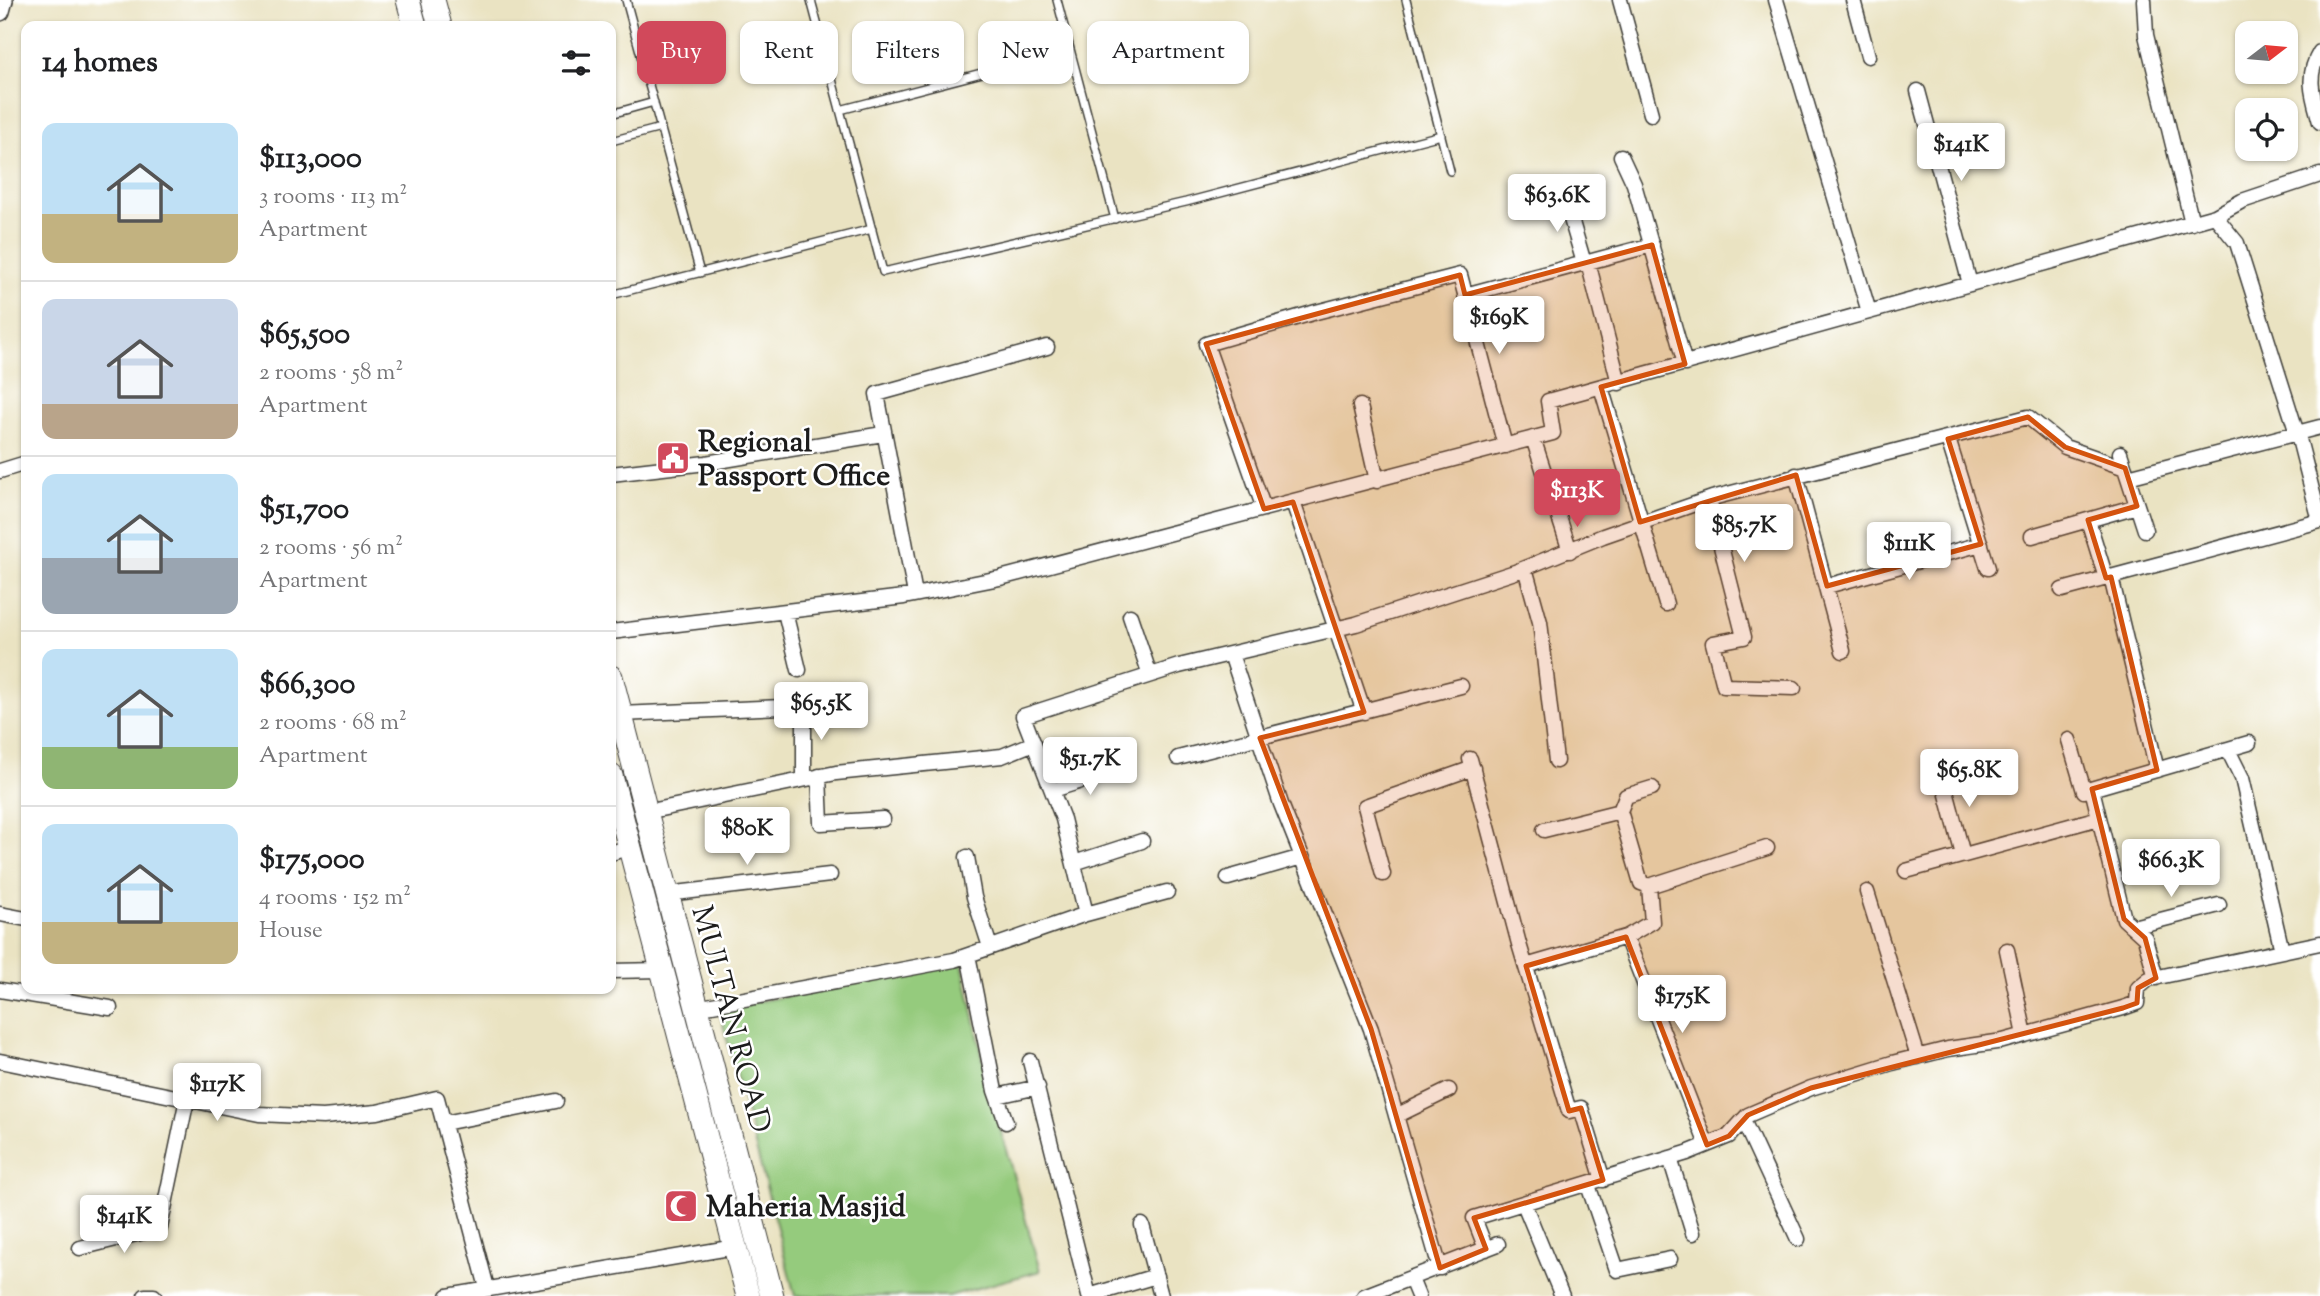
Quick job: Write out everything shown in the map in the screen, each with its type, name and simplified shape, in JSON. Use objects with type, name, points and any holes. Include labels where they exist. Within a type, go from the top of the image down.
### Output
[{"type":"main road","points":[[408,0],[414,21]]},
{"type":"main road","points":[[433,0],[439,21]]},
{"type":"main road","name":"MULTAN ROAD","points":[[616,698],[772,1296]]},
{"type":"main road","name":"MULTAN ROAD","points":[[616,817],[620,850],[662,970],[748,1296]]},
{"type":"street","points":[[0,11],[3,0]]},
{"type":"street","points":[[1620,0],[1651,114]]},
{"type":"street","points":[[1776,0],[1869,312]]},
{"type":"street","points":[[1853,0],[1868,56]]},
{"type":"street","points":[[2144,0],[2146,35],[2192,223]]},
{"type":"street","points":[[2320,52],[2311,66],[2320,122]]},
{"type":"street","points":[[1918,91],[1970,284]]},
{"type":"street","points":[[1621,156],[1634,184],[1685,364]]},
{"type":"street","points":[[616,631],[915,594],[1000,578],[1377,481],[1553,433],[1548,401],[2192,223],[2215,216],[2242,201],[2320,175]]},
{"type":"street","points":[[1564,195],[1619,383]]},
{"type":"street","points":[[2062,590],[2320,521],[2297,433],[2237,243],[2215,216]]},
{"type":"street","points":[[1465,295],[1651,245]]},
{"type":"street","points":[[1264,509],[1206,344],[1316,312],[1460,275],[1505,446]]},
{"type":"street","points":[[915,594],[877,394],[1047,347]]},
{"type":"street","points":[[1601,387],[1665,604]]},
{"type":"street","points":[[1360,406],[1377,481]]},
{"type":"street","points":[[1086,914],[1053,790],[1023,716],[1150,675],[1336,629],[1525,568],[1640,522],[1709,499],[2028,417],[2065,447],[2124,466],[2320,427]]},
{"type":"street","points":[[616,473],[706,463],[883,434]]},
{"type":"street","points":[[1533,438],[1570,551]]},
{"type":"street","points":[[1948,439],[1987,568]]},
{"type":"street","points":[[0,471],[21,465]]},
{"type":"street","points":[[2124,466],[2145,530]]},
{"type":"street","points":[[1796,475],[1843,651]]},
{"type":"street","points":[[1709,499],[1744,637],[1713,643],[1724,686],[1794,688]]},
{"type":"street","points":[[1293,502],[1364,712]]},
{"type":"street","points":[[2032,536],[2137,506]]},
{"type":"street","points":[[2088,520],[2109,578],[2157,770]]},
{"type":"street","points":[[1826,586],[1981,544]]},
{"type":"street","points":[[1525,568],[1541,622],[1556,761]]},
{"type":"street","points":[[785,612],[799,670]]},
{"type":"street","points":[[1130,616],[1150,675]]},
{"type":"street","points":[[1231,654],[1303,857],[1371,1029],[1440,1269]]},
{"type":"street","points":[[1178,758],[1461,686]]},
{"type":"street","points":[[620,714],[804,706],[812,778],[821,823],[883,819]]},
{"type":"street","points":[[2070,740],[2084,791],[2249,743]]},
{"type":"street","points":[[646,812],[812,778],[1002,756],[1034,743]]},
{"type":"street","points":[[2228,750],[2242,778],[2282,951]]},
{"type":"street","points":[[1383,874],[1365,806],[1471,764],[1569,1111],[1581,1108],[1603,1180]]},
{"type":"street","points":[[1053,790],[1116,770]]},
{"type":"street","points":[[1941,772],[1963,855]]},
{"type":"street","points":[[1652,788],[1626,796],[1620,811],[1640,883],[1648,886],[1767,848]]},
{"type":"street","points":[[2092,789],[2124,919],[2145,938],[2156,978]]},
{"type":"street","points":[[1545,830],[1620,811]]},
{"type":"street","points":[[1906,871],[2099,818]]},
{"type":"street","points":[[1074,863],[1142,841]]},
{"type":"street","points":[[967,857],[974,897],[990,947]]},
{"type":"street","points":[[1228,878],[1303,857]]},
{"type":"street","points":[[667,894],[830,875]]},
{"type":"street","points":[[1526,965],[1626,937],[1653,922],[1648,886]]},
{"type":"street","points":[[696,1008],[894,973],[968,955],[1086,914],[1167,892]]},
{"type":"street","points":[[1867,892],[1918,1057]]},
{"type":"street","points":[[2133,927],[2219,905]]},
{"type":"street","points":[[0,914],[21,918]]},
{"type":"street","points":[[1626,937],[1707,1145]]},
{"type":"street","points":[[1364,1296],[1492,1247],[1474,1219],[1588,1185],[1707,1145],[1729,1136],[1748,1115],[1811,1088],[1918,1057],[2025,1035],[2137,1003],[2138,988],[2149,979],[2320,943]]},
{"type":"street","points":[[2007,950],[2025,1035]]},
{"type":"street","points":[[968,955],[997,1096],[1006,1122]]},
{"type":"street","points":[[616,971],[662,970]]},
{"type":"street","points":[[0,990],[21,993]]},
{"type":"street","points":[[24,994],[110,1008]]},
{"type":"street","points":[[0,1061],[260,1114],[323,1117],[377,1112],[437,1098],[487,1288]]},
{"type":"street","points":[[1030,1061],[1089,1296],[1156,1276]]},
{"type":"street","points":[[997,1096],[1038,1087]]},
{"type":"street","points":[[1396,1116],[1449,1090]]},
{"type":"street","points":[[80,1248],[160,1228],[187,1099]]},
{"type":"street","points":[[444,1123],[556,1101]]},
{"type":"street","points":[[1743,1121],[1798,1239]]},
{"type":"street","points":[[1670,1158],[1693,1233]]},
{"type":"street","points":[[1588,1185],[1617,1270],[1670,1259]]},
{"type":"street","points":[[1524,1204],[1562,1296]]},
{"type":"street","points":[[1142,1225],[1161,1296]]},
{"type":"street","points":[[457,1295],[735,1247]]},
{"type":"street","points":[[1411,1279],[1418,1296]]},
{"type":"street","points":[[145,1296],[154,1296]]},
{"type":"lane","points":[[626,0],[700,273]]},
{"type":"lane","points":[[811,0],[883,272],[1115,219],[1441,135]]},
{"type":"lane","points":[[1057,0],[1062,21]]},
{"type":"lane","points":[[1406,0],[1450,171]]},
{"type":"lane","points":[[1073,61],[1115,219]]},
{"type":"lane","points":[[840,110],[978,74]]},
{"type":"lane","points":[[616,113],[654,103]]},
{"type":"lane","points":[[616,140],[661,128]]},
{"type":"lane","points":[[616,294],[872,229]]},
{"type":"highlighted area","points":[[1652,245],[1685,364],[1601,387],[1640,522],[1796,475],[1827,586],[1981,544],[1948,439],[2028,417],[2065,447],[2125,468],[2137,506],[2088,520],[2106,578],[2111,577],[2157,770],[2092,789],[2124,919],[2145,938],[2156,978],[2138,988],[2137,1003],[2123,1008],[1811,1088],[1748,1115],[1729,1136],[1707,1145],[1626,937],[1526,966],[1569,1111],[1581,1108],[1603,1180],[1474,1218],[1486,1249],[1440,1268],[1371,1029],[1260,738],[1364,712],[1293,502],[1264,509],[1206,344],[1460,275],[1465,295]]},
{"type":"green space","points":[[962,963],[992,1099],[1040,1271],[949,1296],[795,1296],[719,1009]]},
{"type":"place","name":"Regional Passport Office","points":[[673,458]]},
{"type":"place","name":"Maheria Masjid","points":[[681,1206]]}]
